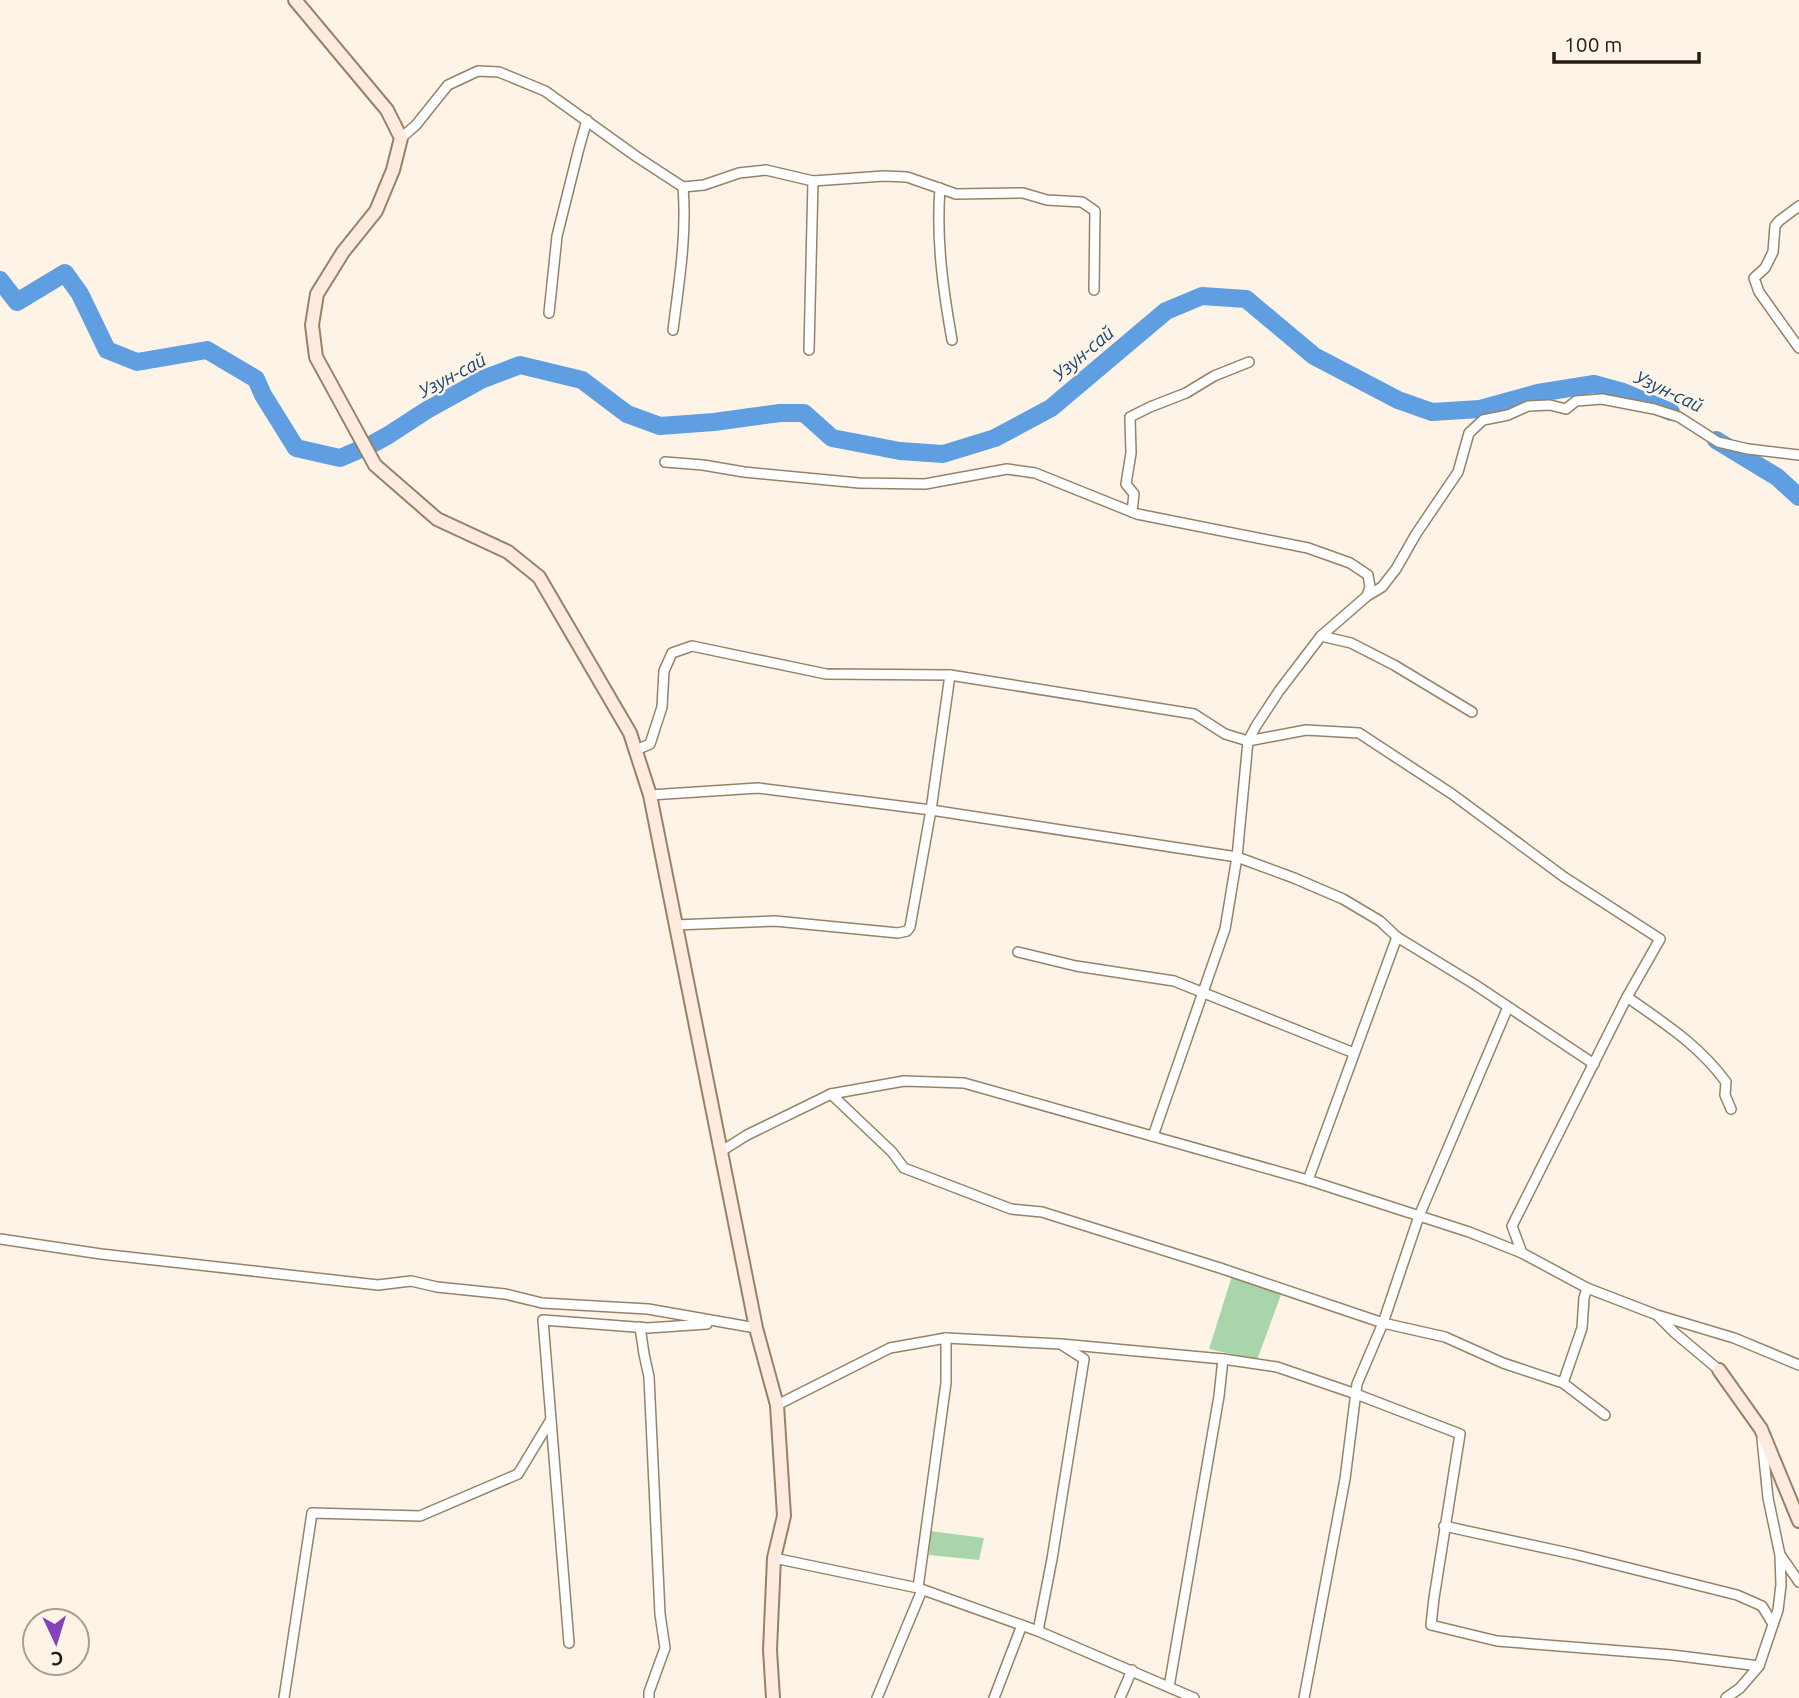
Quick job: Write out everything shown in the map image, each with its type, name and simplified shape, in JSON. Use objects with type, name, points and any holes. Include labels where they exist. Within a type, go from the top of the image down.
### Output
[{"type":"street","points":[[295,0],[387,110],[401,138]]},
{"type":"street","points":[[773,1698],[770,1650],[774,1558],[784,1516],[778,1405],[756,1328],[650,796],[636,750],[630,733],[539,577],[508,552],[437,519],[375,465],[316,357],[312,325],[317,294],[342,252],[376,211],[393,170],[401,138],[448,85],[478,71],[499,72],[545,91],[683,187],[704,185],[738,173],[766,170],[813,181],[907,177],[956,194],[1023,194],[1047,200],[1082,202],[1095,211],[1094,290]]},
{"type":"street","points":[[549,313],[557,236],[587,120]]},
{"type":"street","points":[[809,350],[813,181]]},
{"type":"street","points":[[673,330],[682,262],[685,211],[683,187]]},
{"type":"street","points":[[940,188],[938,210],[944,295],[951,340]]},
{"type":"street","points":[[1795,209],[1775,226],[1773,252],[1765,268],[1754,278],[1759,292],[1799,348]]},
{"type":"street","points":[[1132,512],[1133,494],[1126,484],[1131,453],[1130,417],[1249,362]]},
{"type":"street","points":[[1153,1136],[1225,929],[1237,857],[1248,741],[1279,691],[1321,636],[1367,596],[1382,587],[1396,569],[1458,472],[1469,433],[1483,420],[1508,415],[1528,406],[1550,405],[1566,409],[1576,401],[1602,399],[1679,417],[1720,442],[1748,449],[1799,455]]},
{"type":"street","points":[[665,462],[859,483],[925,484],[1007,469],[1035,473],[1132,512],[1308,548],[1340,559],[1368,575],[1370,587],[1367,596]]},
{"type":"street","points":[[1321,636],[1351,643],[1394,665],[1472,712]]},
{"type":"street","points":[[636,750],[650,744],[662,707],[664,671],[672,653],[692,646],[826,674],[950,675],[1194,714],[1225,733],[1248,741],[1306,730],[1359,733],[1452,794],[1564,877],[1661,939],[1628,997],[1512,1226],[1522,1253]]},
{"type":"street","points":[[675,925],[775,921],[898,933],[907,931],[910,927],[931,810],[950,675]]},
{"type":"street","points":[[650,796],[758,788],[931,810],[1237,857],[1343,899],[1594,1064]]},
{"type":"street","points":[[1308,1180],[1397,937]]},
{"type":"street","points":[[1018,952],[1076,965],[1174,981],[1354,1054]]},
{"type":"street","points":[[1628,997],[1689,1041],[1711,1062],[1726,1082],[1725,1095],[1731,1109]]},
{"type":"street","points":[[1304,1698],[1345,1479],[1357,1384],[1383,1322],[1419,1216],[1508,1007]]},
{"type":"street","points":[[720,1152],[747,1135],[831,1094],[904,1080],[964,1083],[1308,1180],[1468,1232],[1522,1253],[1587,1288],[1657,1315],[1734,1338],[1799,1365]]},
{"type":"street","points":[[831,1094],[892,1152],[904,1168],[1011,1209],[1042,1212],[1383,1322],[1445,1337],[1503,1363],[1563,1383],[1605,1415]]},
{"type":"street","points":[[0,1239],[101,1254],[378,1285],[411,1281],[437,1287],[505,1294],[542,1303],[648,1309],[756,1328]]},
{"type":"street","points":[[1563,1383],[1582,1328],[1587,1288]]},
{"type":"street","points":[[1657,1315],[1719,1370],[1760,1429],[1799,1521]]},
{"type":"street","points":[[569,1643],[543,1320],[640,1327],[722,1323]]},
{"type":"street","points":[[640,1327],[649,1377],[660,1614],[665,1648],[649,1698]]},
{"type":"street","points":[[778,1405],[890,1348],[946,1338],[1061,1343],[1277,1367],[1460,1434],[1431,1625],[1497,1641],[1672,1655],[1759,1666]]},
{"type":"street","points":[[877,1698],[920,1589],[946,1382],[946,1338]]},
{"type":"street","points":[[1038,1631],[1084,1359],[1061,1343]]},
{"type":"street","points":[[1169,1687],[1223,1359]]},
{"type":"street","points":[[284,1698],[312,1513],[420,1516],[519,1474],[551,1420]]},
{"type":"street","points":[[1726,1698],[1740,1688],[1759,1666],[1778,1610],[1780,1555],[1768,1498],[1760,1429]]},
{"type":"street","points":[[1444,1526],[1573,1553],[1737,1595],[1762,1606],[1773,1624]]},
{"type":"street","points":[[1780,1555],[1799,1582]]},
{"type":"street","points":[[774,1558],[920,1589],[1038,1631],[1194,1698]]},
{"type":"street","points":[[994,1698],[1022,1625]]},
{"type":"street","points":[[1120,1698],[1132,1670]]},
{"type":"green space","points":[[1232,1276],[1282,1292],[1257,1360],[1209,1349]]},
{"type":"green space","points":[[930,1531],[984,1538],[979,1560],[929,1555]]},
{"type":"waterway","name":"Узун-сай","points":[[0,280],[17,302],[65,273],[80,294],[107,350],[137,362],[207,350],[256,379],[296,448],[340,458],[361,449]]},
{"type":"waterway","name":"Узун-сай","points":[[374,443],[483,379],[520,365],[582,380],[627,414],[660,426],[780,413],[804,413],[832,438],[900,451],[943,454],[995,438],[1051,408],[1166,311],[1202,296],[1246,299],[1314,356],[1398,400],[1432,412],[1480,409],[1538,393],[1594,384],[1623,392],[1671,412]]},
{"type":"waterway","name":"Узун-сай","points":[[1716,440],[1777,477],[1799,497]]}]
